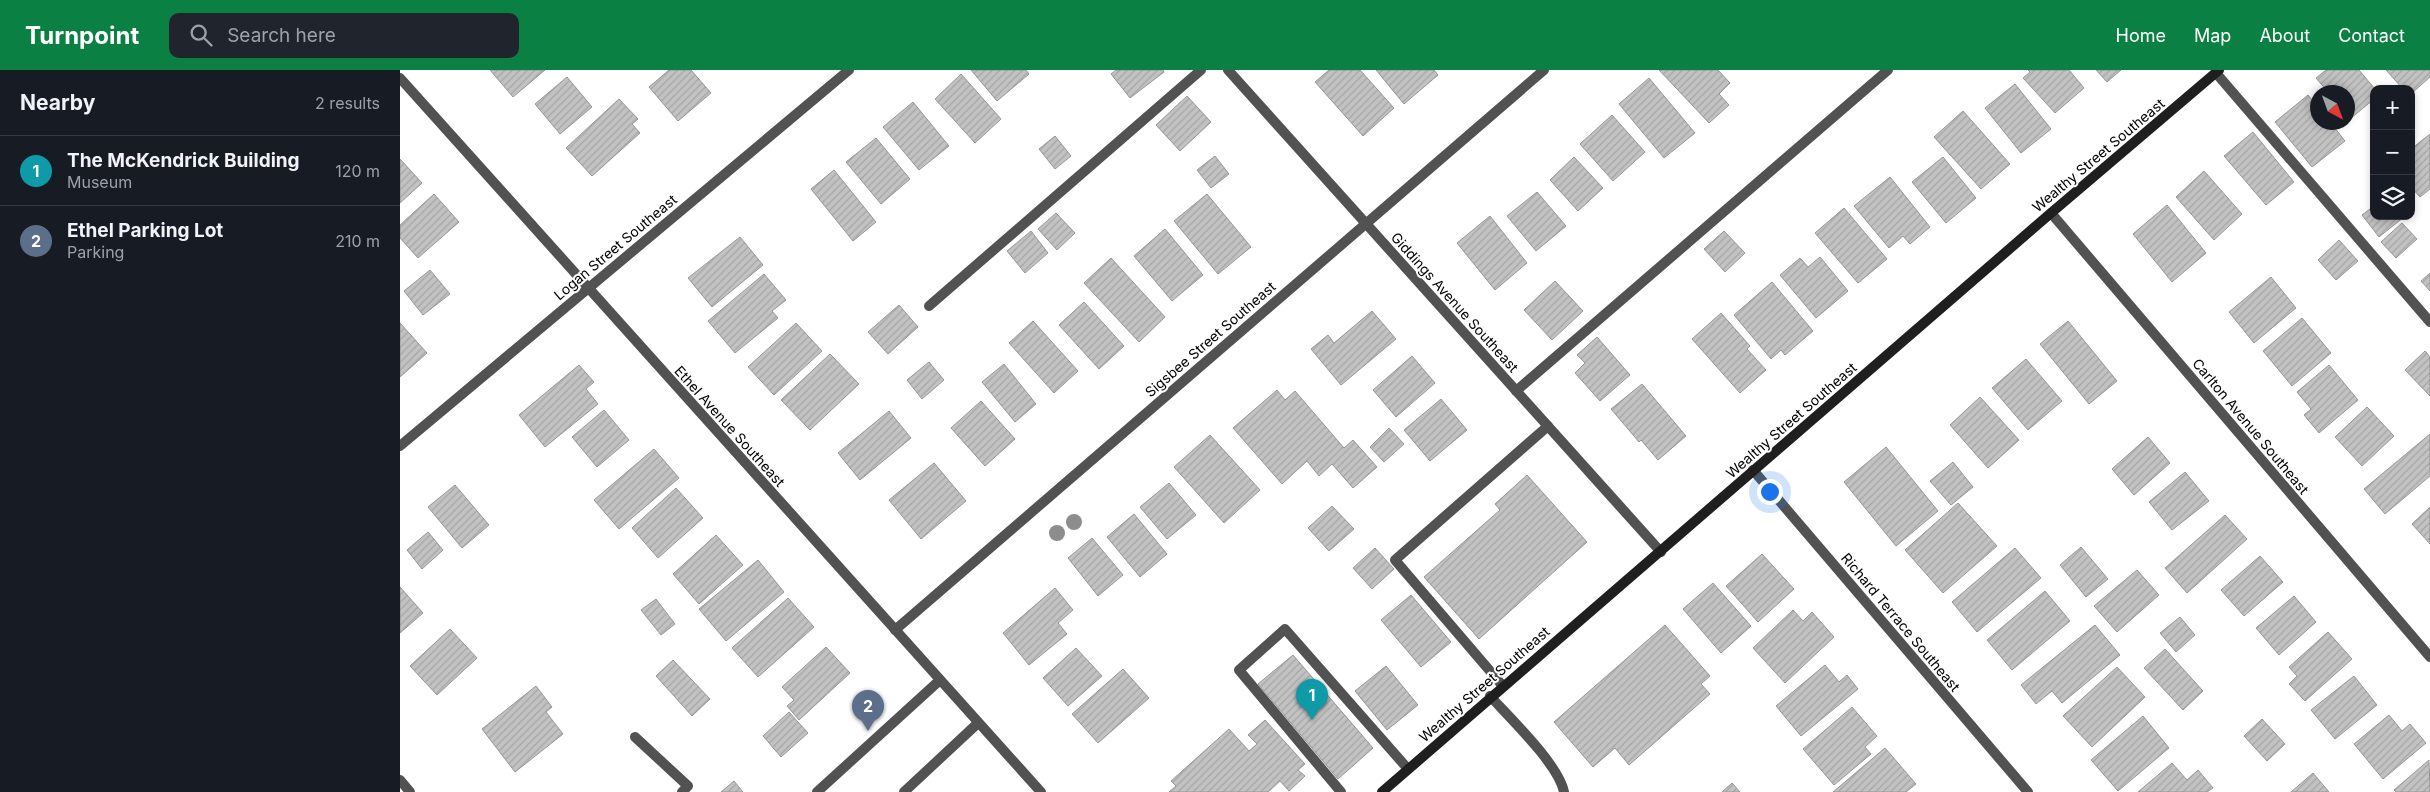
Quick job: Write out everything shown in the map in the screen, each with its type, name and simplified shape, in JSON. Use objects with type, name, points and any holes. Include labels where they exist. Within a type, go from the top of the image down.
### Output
[{"type":"main road","name":"Wealthy Street Southeast","points":[[1382,792],[1502,685],[1661,552],[2050,213],[2218,72]]},
{"type":"street","name":"Logan Street Southeast","points":[[400,446],[849,70]]},
{"type":"street","points":[[929,306],[1201,70]]},
{"type":"street","name":"Giddings Avenue Southeast","points":[[1228,70],[1661,552]]},
{"type":"street","name":"Sigsbee Street Southeast","points":[[895,630],[1544,70]]},
{"type":"street","points":[[1516,391],[1888,70]]},
{"type":"street","points":[[2218,72],[2430,322]]},
{"type":"street","name":"Ethel Avenue Southeast","points":[[400,78],[940,680],[1035,790]]},
{"type":"street","name":"Carlton Avenue Southeast","points":[[2050,213],[2430,657]]},
{"type":"street","points":[[1502,685],[1395,560],[1548,426]]},
{"type":"street","name":"Richard Terrace Southeast","points":[[1753,470],[2028,792]]},
{"type":"street","points":[[1341,792],[1239,670],[1284,629],[1408,769]]},
{"type":"street","points":[[817,792],[940,680]]},
{"type":"street","points":[[1490,696],[1552,767],[1562,784],[1564,792]]},
{"type":"street","points":[[904,792],[978,723]]},
{"type":"street","points":[[635,737],[688,786],[682,792]]},
{"type":"street","points":[[400,780],[410,792]]},
{"type":"building","points":[[490,70],[545,70],[513,97]]},
{"type":"building","points":[[669,70],[691,70],[711,93],[678,121],[649,87]]},
{"type":"building","points":[[971,70],[1026,70],[1029,74],[997,101]]},
{"type":"building","points":[[1116,70],[1163,70],[1164,72],[1130,98],[1111,74]]},
{"type":"building","points":[[1329,70],[1360,70],[1394,108],[1363,136],[1315,82]]},
{"type":"building","points":[[1376,70],[1434,70],[1438,75],[1404,104]]},
{"type":"building","points":[[1659,70],[1718,70],[1730,83],[1719,94],[1729,105],[1709,123]]},
{"type":"building","points":[[2028,70],[2069,70],[2084,88],[2055,113],[2023,78],[2030,72]]},
{"type":"building","points":[[2096,70],[2121,70],[2107,82]]},
{"type":"building","points":[[2326,70],[2359,70],[2372,85],[2370,85],[2370,102],[2355,115],[2355,85],[2322,85],[2316,78]]},
{"type":"building","points":[[2386,70],[2430,70],[2430,77],[2415,90],[2415,85],[2399,85]]},
{"type":"building","points":[[961,74],[1001,119],[975,143],[935,99]]},
{"type":"building","points":[[567,77],[592,107],[560,134],[535,104]]},
{"type":"building","points":[[1649,78],[1695,133],[1664,158],[1619,104]]},
{"type":"building","points":[[2015,84],[2051,129],[2021,153],[1985,108]]},
{"type":"building","points":[[2308,95],[2310,97],[2310,130],[2336,130],[2345,141],[2312,167],[2275,122]]},
{"type":"building","points":[[1187,96],[1211,122],[1180,151],[1156,125]]},
{"type":"building","points":[[619,99],[638,119],[632,124],[640,133],[592,176],[566,148]]},
{"type":"building","points":[[913,102],[949,146],[919,170],[883,127]]},
{"type":"building","points":[[1963,111],[2010,164],[1981,189],[1934,137]]},
{"type":"building","points":[[1612,115],[1645,152],[1613,181],[1580,144]]},
{"type":"building","points":[[2253,132],[2294,182],[2266,205],[2224,156]]},
{"type":"building","points":[[2430,134],[2430,189],[2420,197],[2415,191],[2415,146]]},
{"type":"building","points":[[1055,136],[1071,156],[1055,169],[1039,149]]},
{"type":"building","points":[[876,138],[910,179],[881,204],[846,162]]},
{"type":"building","points":[[1215,156],[1229,174],[1211,188],[1197,170]]},
{"type":"building","points":[[1574,157],[1603,188],[1578,211],[1550,180]]},
{"type":"building","points":[[1943,157],[1976,198],[1946,223],[1912,182]]},
{"type":"building","points":[[400,159],[422,183],[400,203]]},
{"type":"building","points":[[834,170],[876,222],[853,241],[811,189]]},
{"type":"building","points":[[2204,171],[2242,214],[2214,240],[2176,197]]},
{"type":"building","points":[[1890,177],[1930,227],[1910,244],[1903,236],[1889,248],[1854,206]]},
{"type":"building","points":[[1537,192],[1566,226],[1536,251],[1507,216]]},
{"type":"building","points":[[434,194],[459,222],[418,258],[400,238],[400,225]]},
{"type":"building","points":[[1207,194],[1251,247],[1218,274],[1174,221]]},
{"type":"building","points":[[2167,205],[2206,253],[2172,282],[2133,234]]},
{"type":"building","points":[[1844,208],[1887,259],[1858,283],[1815,233]]},
{"type":"building","points":[[2370,209],[2370,220],[2400,220],[2379,237],[2362,215]]},
{"type":"building","points":[[1056,213],[1075,233],[1057,250],[1038,229]]},
{"type":"building","points":[[1490,216],[1527,263],[1495,290],[1457,243]]},
{"type":"building","points":[[2402,223],[2417,239],[2396,258],[2381,242]]},
{"type":"building","points":[[1165,229],[1203,275],[1172,301],[1134,256]]},
{"type":"building","points":[[1031,231],[1048,253],[1025,273],[1007,251]]},
{"type":"building","points":[[1724,231],[1745,253],[1725,272],[1704,249]]},
{"type":"building","points":[[740,237],[763,265],[712,307],[688,278]]},
{"type":"building","points":[[2339,240],[2358,261],[2336,280],[2318,260]]},
{"type":"building","points":[[1820,257],[1848,291],[1816,318],[1780,275],[1800,258],[1808,267]]},
{"type":"building","points":[[1111,258],[1165,317],[1139,342],[1084,283]]},
{"type":"building","points":[[430,270],[450,294],[423,315],[404,291]]},
{"type":"building","points":[[2430,273],[2430,291],[2421,281]]},
{"type":"building","points":[[764,274],[786,300],[772,311],[778,318],[735,353],[708,321]]},
{"type":"building","points":[[2271,277],[2296,308],[2254,343],[2229,312]]},
{"type":"building","points":[[1555,281],[1583,311],[1552,340],[1524,310]]},
{"type":"building","points":[[1772,282],[1813,331],[1785,355],[1781,350],[1771,359],[1734,315]]},
{"type":"building","points":[[1084,302],[1124,346],[1099,369],[1059,325]]},
{"type":"building","points":[[899,305],[918,327],[888,354],[868,332]]},
{"type":"building","points":[[1372,311],[1396,339],[1341,385],[1311,349],[1328,335],[1334,343]]},
{"type":"building","points":[[1721,313],[1750,346],[1747,349],[1766,370],[1740,393],[1692,339]]},
{"type":"building","points":[[2302,318],[2331,353],[2292,386],[2263,351]]},
{"type":"building","points":[[1033,321],[1078,371],[1054,393],[1009,343]]},
{"type":"building","points":[[2068,321],[2117,381],[2089,404],[2040,344]]},
{"type":"building","points":[[400,323],[427,353],[400,377]]},
{"type":"building","points":[[796,323],[822,351],[774,395],[748,367]]},
{"type":"building","points":[[1597,337],[1630,375],[1600,401],[1575,373],[1585,363],[1577,355]]},
{"type":"building","points":[[2425,351],[2430,357],[2430,396],[2405,370]]},
{"type":"building","points":[[830,354],[859,384],[810,430],[781,400]]},
{"type":"building","points":[[1412,356],[1435,383],[1396,417],[1373,390]]},
{"type":"building","points":[[2026,359],[2062,401],[2028,430],[1992,388]]},
{"type":"building","points":[[929,362],[944,380],[922,399],[907,380]]},
{"type":"building","points":[[1004,364],[1036,404],[1015,422],[982,382]]},
{"type":"building","points":[[579,365],[594,382],[586,389],[598,404],[545,447],[519,415]]},
{"type":"building","points":[[2329,365],[2358,400],[2319,433],[2304,415],[2311,409],[2297,392]]},
{"type":"building","points":[[1642,384],[1686,436],[1658,460],[1641,440],[1639,442],[1611,409]]},
{"type":"building","points":[[1277,390],[1285,400],[1295,391],[1344,448],[1353,440],[1377,467],[1353,488],[1332,464],[1319,476],[1307,461],[1282,484],[1233,428]]},
{"type":"building","points":[[1980,397],[2019,440],[1988,468],[1950,425]]},
{"type":"building","points":[[1441,399],[1467,430],[1430,461],[1404,430]]},
{"type":"building","points":[[981,401],[1015,439],[985,466],[951,428]]},
{"type":"building","points":[[2367,407],[2394,436],[2362,466],[2335,437]]},
{"type":"building","points":[[604,410],[629,440],[597,467],[572,437]]},
{"type":"building","points":[[889,411],[911,438],[860,480],[838,453]]},
{"type":"building","points":[[1389,428],[1404,444],[1384,462],[1370,447]]},
{"type":"building","points":[[2430,434],[2430,476],[2385,514],[2364,489]]},
{"type":"building","points":[[1210,435],[1260,490],[1224,523],[1174,467]]},
{"type":"building","points":[[2148,437],[2170,463],[2134,495],[2112,469]]},
{"type":"building","points":[[1886,447],[1938,511],[1896,546],[1844,482]]},
{"type":"building","points":[[654,449],[679,478],[619,529],[594,500]]},
{"type":"building","points":[[1953,462],[1973,487],[1951,505],[1930,481]]},
{"type":"building","points":[[934,463],[966,501],[921,539],[889,500]]},
{"type":"building","points":[[2185,472],[2209,501],[2172,530],[2149,502]]},
{"type":"building","points":[[1527,475],[1587,542],[1479,639],[1424,577],[1500,510],[1495,504]]},
{"type":"building","points":[[1169,483],[1196,515],[1167,539],[1140,507]]},
{"type":"building","points":[[455,485],[489,525],[462,548],[428,507]]},
{"type":"building","points":[[676,488],[703,518],[658,558],[632,528]]},
{"type":"building","points":[[1958,503],[1997,546],[1943,593],[1905,550]]},
{"type":"building","points":[[1332,506],[1354,529],[1329,551],[1308,528]]},
{"type":"building","points":[[2430,507],[2430,544],[2412,524]]},
{"type":"building","points":[[1134,514],[1167,554],[1140,577],[1107,537]]},
{"type":"building","points":[[2225,515],[2247,539],[2187,593],[2165,568]]},
{"type":"building","points":[[428,532],[443,550],[422,569],[407,550]]},
{"type":"building","points":[[716,535],[743,565],[699,604],[673,574]]},
{"type":"building","points":[[1092,538],[1123,575],[1098,596],[1068,558]]},
{"type":"building","points":[[2081,547],[2108,579],[2086,597],[2060,565]]},
{"type":"building","points":[[1375,548],[1394,569],[1372,589],[1353,568]]},
{"type":"building","points":[[2015,548],[2041,578],[1977,632],[1952,602]]},
{"type":"building","points":[[1762,554],[1794,589],[1758,622],[1726,586]]},
{"type":"building","points":[[2260,556],[2283,582],[2244,616],[2221,590]]},
{"type":"building","points":[[758,560],[784,592],[726,641],[699,609]]},
{"type":"building","points":[[2137,570],[2159,595],[2117,632],[2094,606]]},
{"type":"building","points":[[1713,583],[1751,626],[1721,653],[1683,609]]},
{"type":"building","points":[[400,587],[423,613],[400,633]]},
{"type":"building","points":[[1055,588],[1073,610],[1058,623],[1067,634],[1029,665],[1003,633]]},
{"type":"building","points":[[2045,591],[2070,621],[2012,670],[1987,640]]},
{"type":"building","points":[[1411,595],[1451,642],[1421,667],[1381,620]]},
{"type":"building","points":[[2294,596],[2316,622],[2279,655],[2256,628]]},
{"type":"building","points":[[788,598],[814,627],[758,677],[732,648]]},
{"type":"building","points":[[656,599],[675,624],[661,635],[641,610]]},
{"type":"building","points":[[1793,610],[1803,621],[1812,612],[1834,637],[1785,683],[1753,648]]},
{"type":"building","points":[[2180,617],[2195,635],[2176,652],[2160,633]]},
{"type":"building","points":[[1665,625],[1710,676],[1701,684],[1710,694],[1629,765],[1615,748],[1593,767],[1554,722]]},
{"type":"building","points":[[2095,625],[2120,655],[2062,703],[2052,691],[2036,704],[2021,685]]},
{"type":"building","points":[[450,629],[477,658],[437,695],[410,666]]},
{"type":"building","points":[[2328,632],[2352,659],[2305,701],[2289,684],[2297,676],[2289,667]]},
{"type":"building","points":[[826,647],[850,673],[799,720],[787,706],[794,700],[782,687]]},
{"type":"building","points":[[1076,648],[1102,676],[1068,706],[1043,678]]},
{"type":"building","points":[[2165,649],[2203,691],[2183,710],[2144,668]]},
{"type":"building","points":[[1293,655],[1373,748],[1338,779],[1258,684]]},
{"type":"building","points":[[673,660],[710,699],[692,716],[656,676]]},
{"type":"building","points":[[1825,665],[1839,682],[1847,675],[1858,689],[1801,736],[1776,706]]},
{"type":"building","points":[[1386,666],[1418,705],[1387,730],[1355,691]]},
{"type":"building","points":[[2117,667],[2145,697],[2092,747],[2063,716]]},
{"type":"building","points":[[1123,669],[1149,698],[1098,743],[1072,714]]},
{"type":"building","points":[[2354,676],[2377,705],[2335,739],[2311,710]]},
{"type":"building","points":[[536,686],[552,707],[546,712],[563,734],[515,772],[482,729]]},
{"type":"building","points":[[1852,707],[1877,736],[1865,747],[1871,754],[1834,785],[1803,749]]},
{"type":"building","points":[[789,712],[808,733],[781,757],[763,736]]},
{"type":"building","points":[[2389,715],[2402,731],[2410,724],[2426,743],[2383,779],[2354,744]]},
{"type":"building","points":[[2143,716],[2169,748],[2118,791],[2091,760]]},
{"type":"building","points":[[2262,719],[2285,744],[2267,761],[2244,736]]},
{"type":"building","points":[[1265,720],[1305,764],[1298,770],[1305,776],[1289,791],[1280,781],[1268,792],[1169,792],[1176,786],[1171,781],[1229,729],[1249,751],[1257,744],[1248,735]]},
{"type":"building","points":[[1885,748],[1916,784],[1906,792],[1833,792]]},
{"type":"building","points":[[2429,760],[2430,792],[2396,792],[2394,790]]},
{"type":"building","points":[[2172,763],[2187,780],[2198,770],[2213,788],[2207,792],[2138,792]]},
{"type":"building","points":[[2313,773],[2329,792],[2291,792]]},
{"type":"building","points":[[734,781],[743,792],[721,792]]},
{"type":"building","points":[[1732,783],[1740,792],[1722,792]]},
{"type":"place","name":"The McKendrick Building","points":[[1312,720]]},
{"type":"place","name":"Ethel Parking Lot","points":[[868,731]]}]
